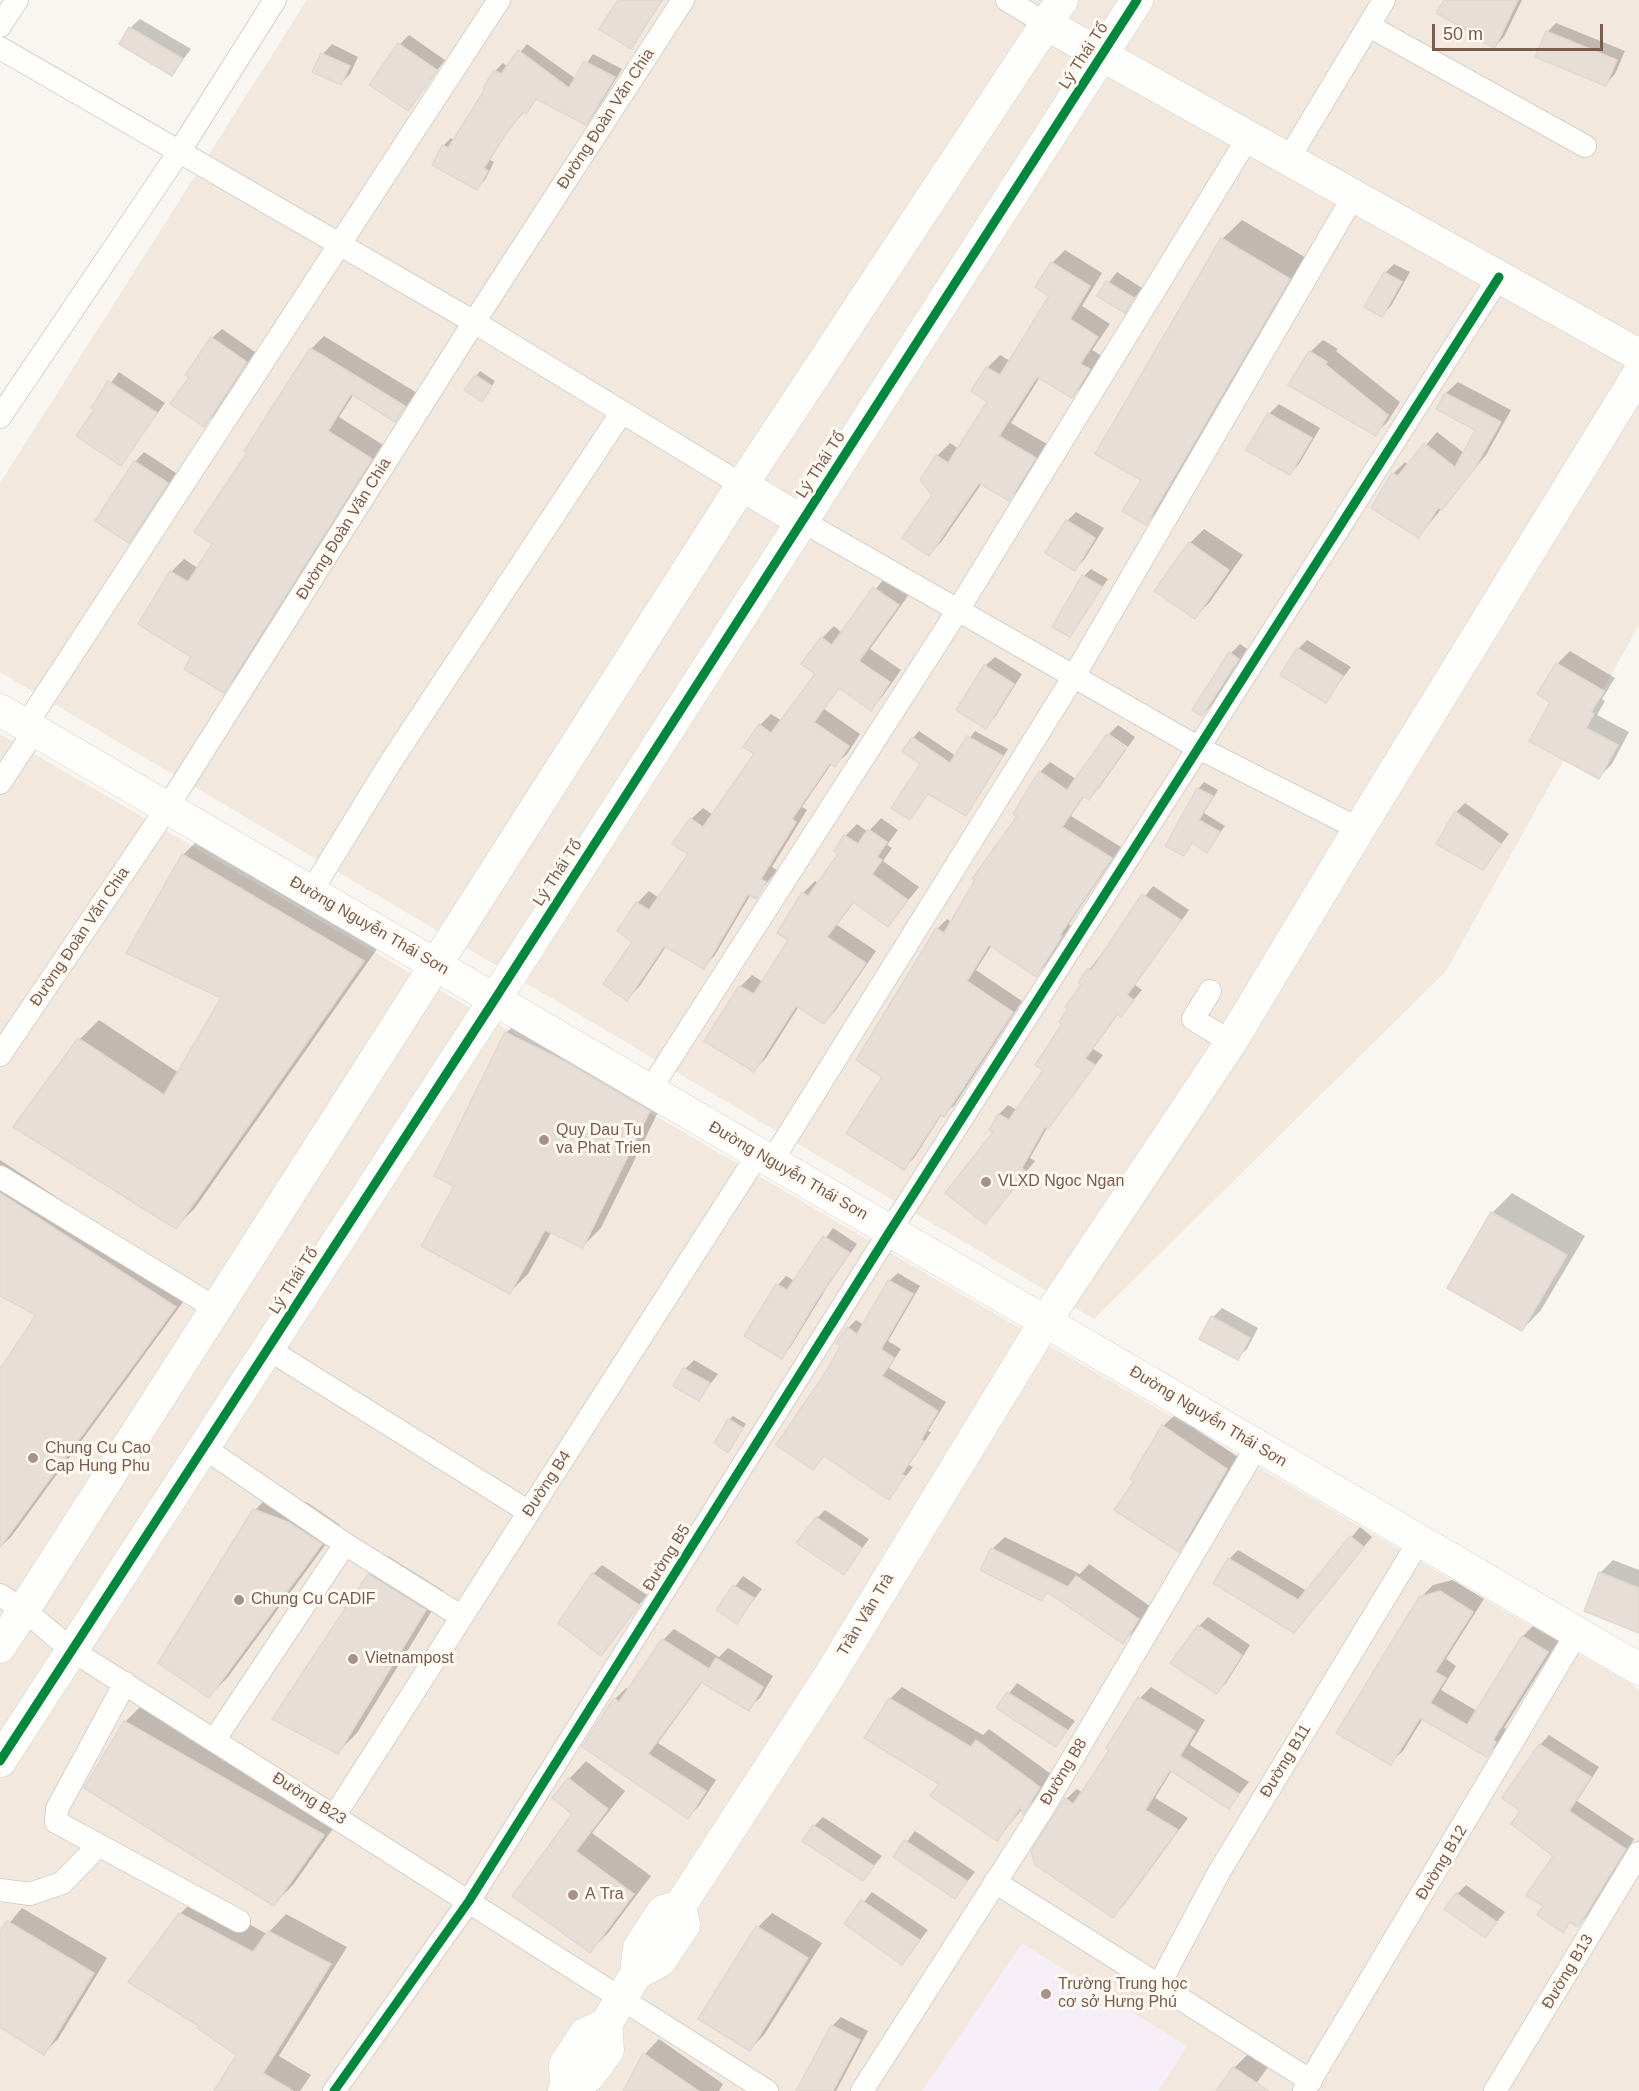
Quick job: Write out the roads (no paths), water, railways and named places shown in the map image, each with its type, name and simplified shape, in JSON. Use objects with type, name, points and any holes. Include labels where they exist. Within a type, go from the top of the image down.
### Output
[{"type":"street","points":[[0,26],[16,0]]},
{"type":"street","points":[[0,417],[179,152],[275,0]]},
{"type":"street","points":[[0,783],[20,722],[499,0]]},
{"type":"street","name":"Đường Đoàn Văn Chia","points":[[0,1055],[167,808],[474,322],[683,0]]},
{"type":"street","points":[[1007,0],[1054,12],[1102,54],[1639,355]]},
{"type":"street","name":"Lý Thái Tổ","points":[[0,1761],[495,999],[1137,0]]},
{"type":"street","points":[[1288,159],[1384,0]]},
{"type":"street","points":[[0,1647],[12,1603],[217,1309],[742,485],[1054,12]]},
{"type":"street","points":[[1369,26],[1586,146]]},
{"type":"street","points":[[0,48],[474,322],[802,521],[1199,748],[1359,829]]},
{"type":"street","points":[[650,1090],[958,610],[1249,136]]},
{"type":"street","name":"Đường B4","points":[[335,1815],[529,1512],[765,1158],[1074,676],[1354,195]]},
{"type":"street","name":"Đường B5","points":[[334,2091],[470,1901],[890,1231],[1499,277]]},
{"type":"street","name":"Trần Văn Trà","points":[[621,1998],[639,1948],[663,1911],[680,1906],[828,1678],[1046,1320],[1232,1042],[1359,829],[1639,374]]},
{"type":"street","points":[[311,892],[390,763],[622,412]]},
{"type":"street","name":"Đường Nguyễn Thái Sơn","points":[[20,722],[1046,1320],[1639,1670]]},
{"type":"street","points":[[1210,992],[1193,1019],[1232,1042]]},
{"type":"street","points":[[0,1178],[217,1309]]},
{"type":"street","points":[[268,1349],[529,1512]]},
{"type":"street","name":"Đường B8","points":[[862,2091],[1051,1795],[1257,1446]]},
{"type":"street","points":[[203,1447],[345,1544],[462,1617]]},
{"type":"street","name":"Đường B11","points":[[1159,1985],[1219,1872],[1419,1541]]},
{"type":"street","points":[[214,1739],[345,1544]]},
{"type":"street","name":"Đường B23","points":[[12,1603],[73,1650],[767,2091]]},
{"type":"street","name":"Đường B12","points":[[1307,2086],[1577,1633]]},
{"type":"street","points":[[125,1683],[55,1816],[60,1825],[239,1921]]},
{"type":"street","points":[[0,1890],[30,1894],[62,1883],[98,1846]]},
{"type":"street","name":"Đường B13","points":[[1495,2091],[1639,1853]]},
{"type":"street","points":[[995,1882],[1159,1985],[1307,2086]]},
{"type":"street","points":[[565,2089],[565,2065],[585,2034],[621,1998]]},
{"type":"place","name":"Quy Dau Tu va Phat Trien","points":[[544,1140]]},
{"type":"place","name":"VLXD Ngoc Ngan","points":[[986,1182]]},
{"type":"place","name":"Chung Cu Cao Cap Hung Phu","points":[[33,1458]]},
{"type":"place","name":"Chung Cu CADIF","points":[[239,1600]]},
{"type":"place","name":"Vietnampost","points":[[353,1659]]},
{"type":"place","name":"A Tra","points":[[573,1895]]},
{"type":"place","name":"Trường Trung học cơ sở Hưng Phú","points":[[1046,1994]]}]
